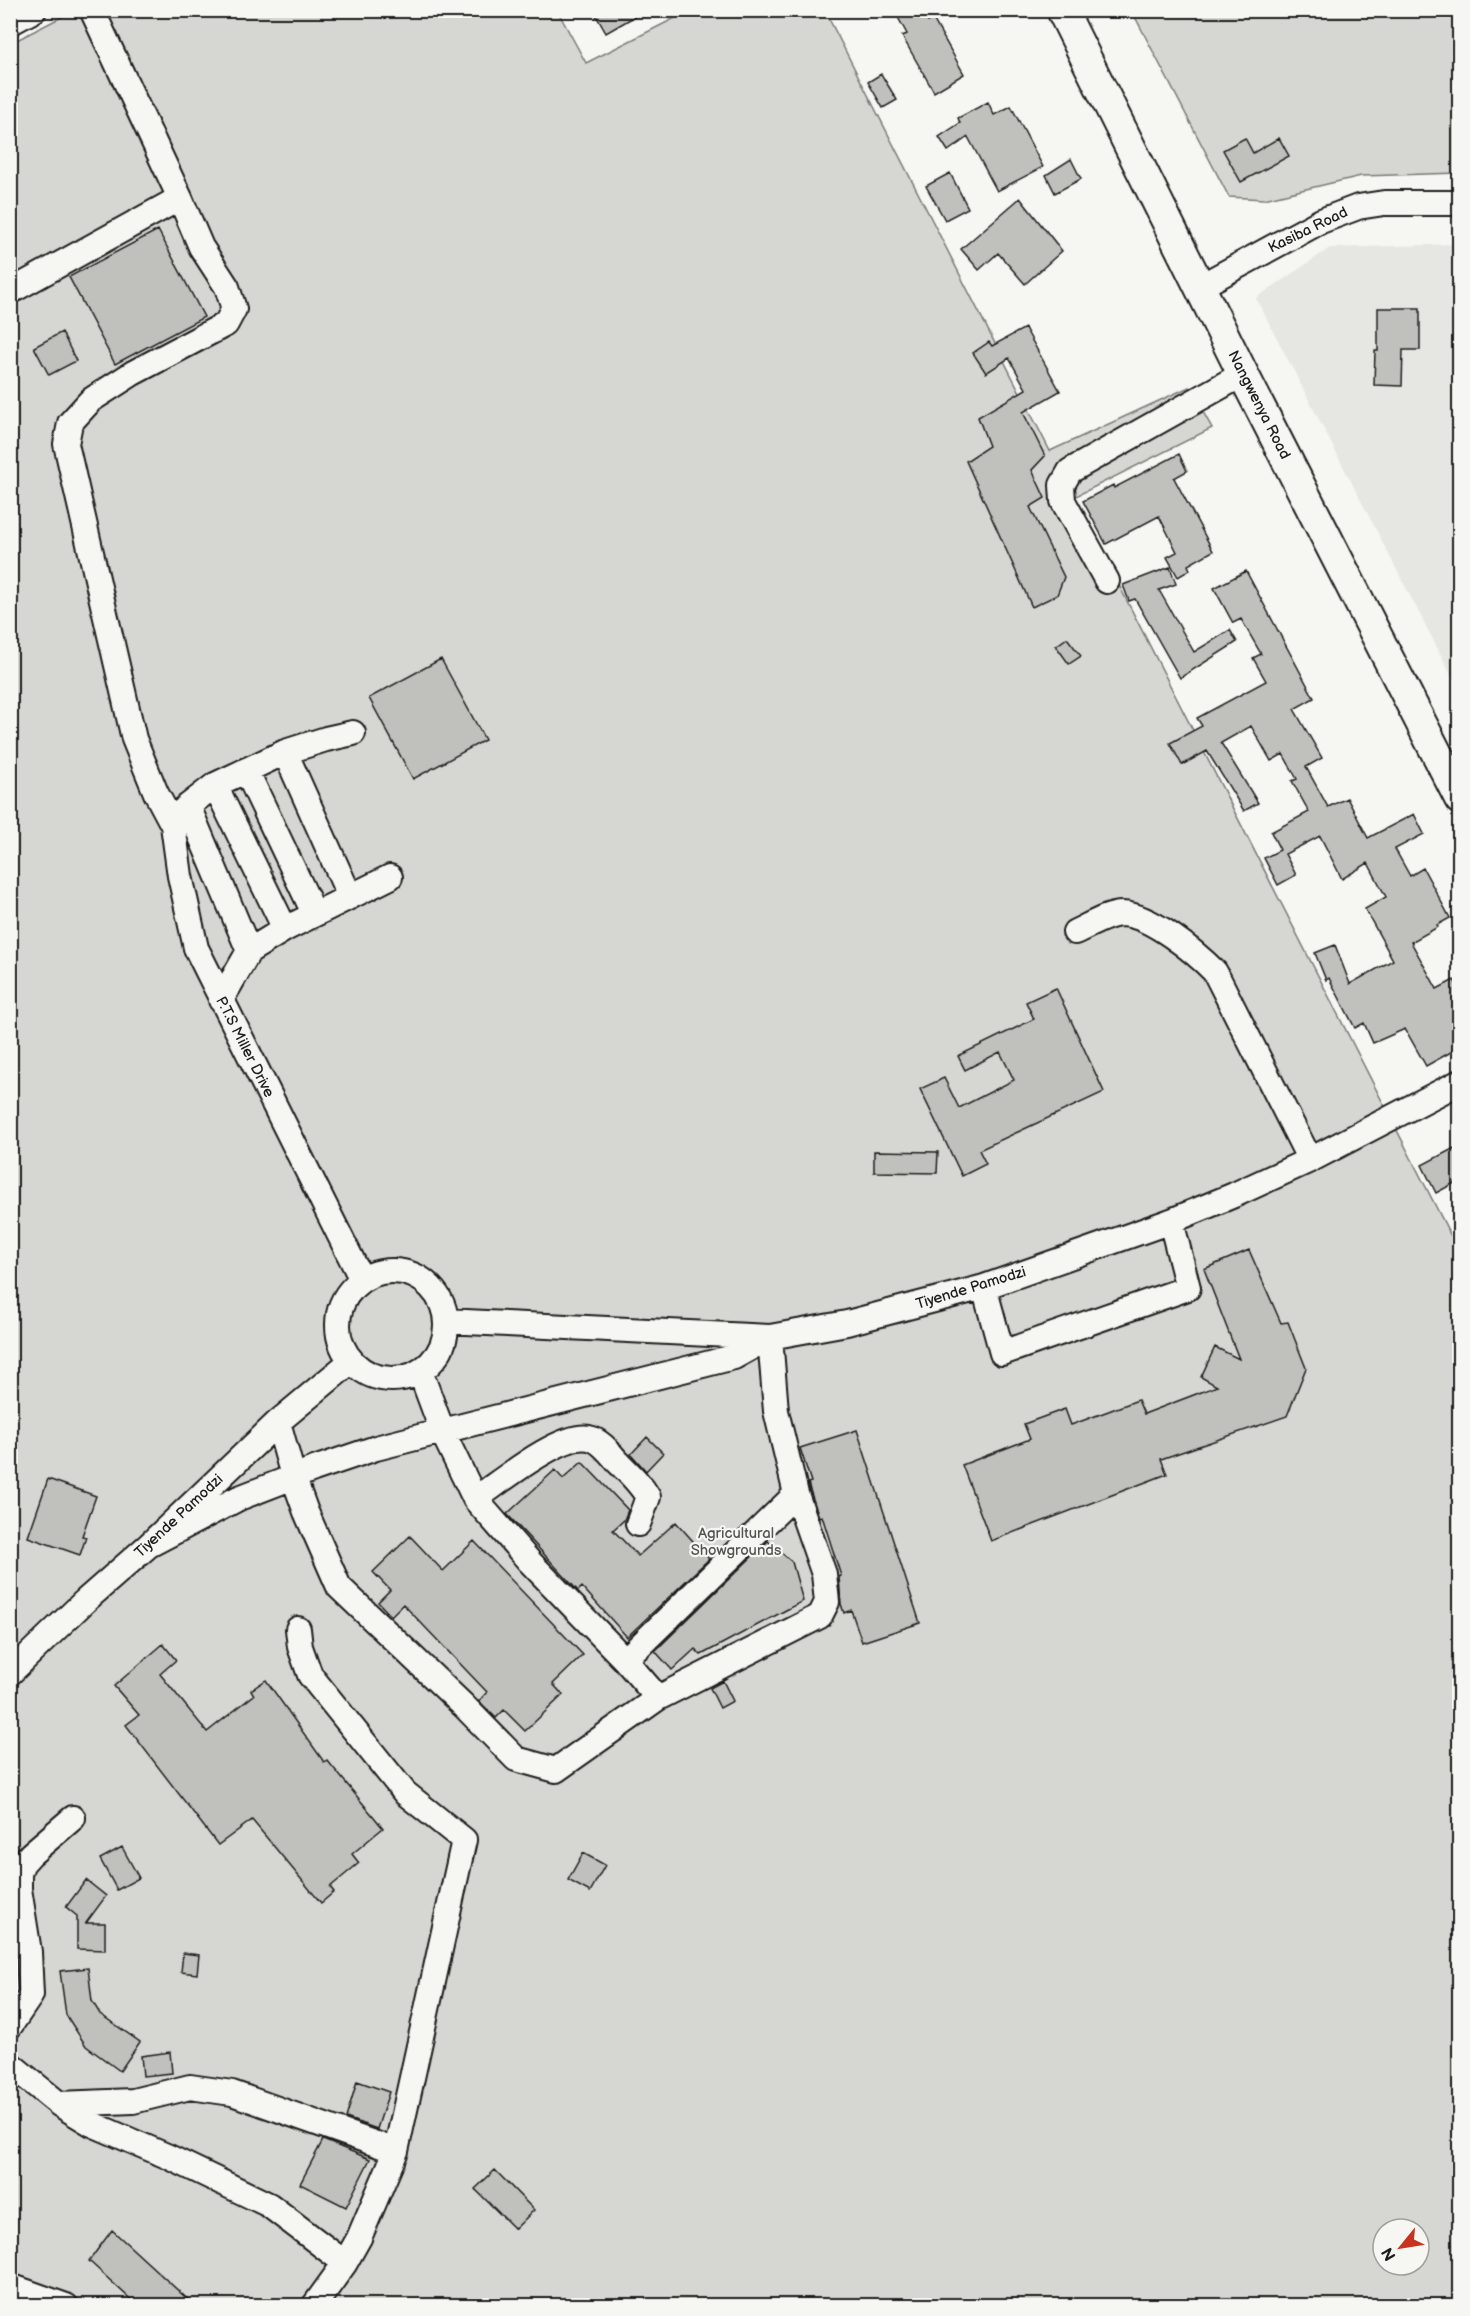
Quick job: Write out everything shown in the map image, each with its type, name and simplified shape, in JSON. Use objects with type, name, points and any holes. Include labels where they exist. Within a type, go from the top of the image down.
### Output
[{"type":"main road","name":"Nangwenya Road","points":[[1062,10],[1243,374],[1460,799]]},
{"type":"street","points":[[10,23],[34,10]]},
{"type":"street","points":[[92,10],[201,247],[227,287],[234,309],[226,324],[133,373],[91,400],[70,423],[66,444],[134,739],[156,793],[173,825]]},
{"type":"street","points":[[15,289],[180,198]]},
{"type":"street","name":"Kasiba Road","points":[[1201,286],[1321,220],[1358,207],[1384,203],[1460,203]]},
{"type":"street","points":[[1107,581],[1063,501],[1062,485],[1070,471],[1243,374]]},
{"type":"street","points":[[173,825],[179,814],[188,806],[215,786],[246,770],[285,752],[353,733]]},
{"type":"street","points":[[285,752],[350,897]]},
{"type":"street","points":[[246,770],[314,914]]},
{"type":"street","points":[[215,786],[285,928]]},
{"type":"street","points":[[188,806],[249,951]]},
{"type":"street","name":"P.T.S Miller Drive","points":[[173,825],[180,876],[196,948],[362,1280]]},
{"type":"street","points":[[221,1000],[249,951],[285,928],[390,877]]},
{"type":"street","points":[[1075,932],[1110,916],[1122,914],[1135,917],[1165,931],[1196,953],[1215,972],[1310,1160]]},
{"type":"street","name":"Tiyende Pamodzi","points":[[446,1321],[770,1337],[847,1323],[984,1287],[1171,1221],[1310,1160],[1460,1082]]},
{"type":"street","points":[[984,1287],[1002,1353],[1188,1288],[1171,1221]]},
{"type":"street","points":[[394,1270],[416,1276],[434,1290],[444,1310],[446,1321],[443,1344],[430,1364],[409,1376],[385,1378],[371,1376],[350,1362],[339,1342],[338,1319],[346,1296],[362,1280],[372,1274],[394,1270]]},
{"type":"street","points":[[149,1545],[239,1498],[293,1476],[376,1448],[734,1357],[770,1337],[776,1411],[796,1494],[824,1574],[827,1602],[820,1616],[658,1698],[556,1770],[516,1759],[339,1587],[293,1476],[278,1422]]},
{"type":"street","name":"Tiyende Pamodzi","points":[[10,1673],[278,1422],[350,1362]]},
{"type":"street","points":[[420,1371],[443,1432],[475,1499],[530,1562],[625,1660],[658,1698]]},
{"type":"street","points":[[475,1499],[558,1443],[587,1437],[605,1449],[640,1484],[648,1497],[638,1524]]},
{"type":"street","points":[[625,1660],[796,1494]]},
{"type":"street","points":[[298,1629],[300,1647],[310,1675],[405,1793],[464,1839],[396,2151],[359,2238],[345,2263],[314,2306]]},
{"type":"street","points":[[10,2026],[31,1995],[29,1952],[19,1889],[19,1874],[16,1869],[73,1818]]},
{"type":"street","points":[[10,2064],[58,2104],[92,2124],[169,2157],[269,2205],[345,2263]]},
{"type":"street","points":[[58,2104],[133,2101],[190,2087],[232,2093],[396,2151]]},
{"type":"street","points":[[10,2286],[66,2306]]},
{"type":"shaded area","points":[[1459,244],[1459,690],[1256,298],[1330,248]]},
{"type":"green space","name":"Agricultural Showgrounds","points":[[557,10],[586,63],[689,11],[825,11],[1050,451],[1189,387],[1212,428],[1074,497],[1459,1252],[1459,2305],[11,2306],[11,43],[73,11]]},
{"type":"green space","points":[[1132,11],[1459,11],[1459,173],[1361,176],[1264,199],[1229,197]]},
{"type":"building","points":[[593,10],[646,10],[606,33]]},
{"type":"building","points":[[894,10],[921,10],[928,22],[933,19],[964,74],[934,92],[902,36],[907,34]]},
{"type":"building","points":[[881,74],[897,100],[883,108],[868,82]]},
{"type":"building","points":[[988,102],[994,115],[1011,106],[1043,167],[997,191],[968,137],[948,151],[939,137],[960,123],[958,118]]},
{"type":"building","points":[[1245,138],[1253,153],[1279,138],[1289,156],[1241,182],[1223,150]]},
{"type":"building","points":[[1071,159],[1081,179],[1055,193],[1046,175]]},
{"type":"building","points":[[950,173],[968,208],[945,220],[926,186]]},
{"type":"building","points":[[1020,198],[1062,251],[1025,284],[998,253],[979,270],[961,249]]},
{"type":"building","points":[[158,230],[204,317],[115,364],[69,277]]},
{"type":"building","points":[[1378,308],[1420,308],[1420,350],[1403,350],[1402,386],[1374,385],[1375,351],[1378,351]]},
{"type":"building","points":[[1025,328],[1060,391],[1023,412],[1045,456],[1032,470],[1045,498],[1030,507],[1064,577],[1057,595],[1032,607],[966,461],[989,446],[978,417],[1026,389],[1009,358],[986,373],[973,353],[989,342],[992,346]]},
{"type":"building","points":[[62,332],[76,361],[49,375],[34,347]]},
{"type":"building","points":[[1179,454],[1187,471],[1174,478],[1213,551],[1188,565],[1190,570],[1178,577],[1167,557],[1177,552],[1159,516],[1106,544],[1083,501],[1113,485],[1114,488]]},
{"type":"building","points":[[1170,567],[1176,584],[1159,590],[1194,652],[1230,630],[1237,642],[1180,678],[1135,599],[1129,601],[1123,585]]},
{"type":"building","points":[[1246,571],[1314,698],[1294,709],[1322,758],[1306,767],[1328,807],[1347,798],[1368,838],[1414,814],[1424,834],[1395,849],[1410,876],[1423,868],[1450,918],[1411,942],[1437,989],[1454,980],[1460,991],[1460,1047],[1426,1066],[1405,1029],[1373,1043],[1364,1023],[1355,1028],[1329,978],[1326,980],[1315,953],[1335,945],[1350,984],[1393,960],[1365,909],[1386,897],[1368,863],[1342,879],[1320,836],[1285,854],[1296,875],[1278,885],[1264,858],[1280,850],[1271,832],[1309,812],[1292,781],[1297,779],[1283,754],[1271,761],[1251,726],[1221,743],[1258,803],[1244,811],[1207,751],[1182,765],[1170,743],[1202,726],[1197,718],[1266,681],[1253,658],[1261,654],[1241,619],[1233,623],[1214,588]]},
{"type":"building","points":[[1067,638],[1081,656],[1069,664],[1056,646]]},
{"type":"building","points":[[441,659],[485,740],[413,779],[369,698]]},
{"type":"building","points":[[1056,988],[1104,1092],[979,1150],[986,1164],[962,1176],[920,1089],[944,1078],[959,1108],[1014,1080],[1000,1052],[965,1070],[958,1056],[1034,1019],[1026,1002]]},
{"type":"building","points":[[1460,1145],[1460,1180],[1436,1193],[1422,1165]]},
{"type":"building","points":[[874,1151],[938,1152],[937,1173],[874,1172]]},
{"type":"building","points":[[1249,1250],[1281,1323],[1288,1322],[1306,1368],[1287,1416],[1161,1459],[1167,1474],[991,1541],[962,1465],[1030,1439],[1024,1424],[1065,1409],[1071,1425],[1138,1400],[1144,1414],[1217,1386],[1201,1377],[1215,1347],[1239,1359],[1204,1269]]},
{"type":"building","points":[[857,1430],[920,1623],[862,1642],[851,1610],[844,1613],[841,1604],[839,1577],[841,1576],[822,1516],[819,1517],[810,1490],[808,1483],[811,1482],[800,1448]]},
{"type":"building","points":[[647,1437],[663,1453],[646,1471],[631,1454]]},
{"type":"building","points":[[582,1462],[628,1510],[624,1520],[613,1530],[638,1556],[676,1522],[709,1559],[627,1637],[582,1587],[578,1591],[507,1514],[555,1470],[563,1479]]},
{"type":"building","points":[[48,1479],[96,1496],[82,1536],[86,1537],[80,1555],[28,1537]]},
{"type":"building","points":[[410,1536],[443,1571],[474,1541],[583,1655],[553,1684],[563,1695],[525,1731],[504,1710],[496,1718],[479,1701],[487,1692],[403,1604],[391,1616],[378,1602],[390,1590],[373,1572]]},
{"type":"building","points":[[768,1541],[792,1562],[803,1601],[701,1655],[695,1649],[672,1670],[655,1651]]},
{"type":"building","points":[[163,1644],[176,1660],[160,1674],[207,1732],[254,1695],[251,1690],[266,1680],[324,1762],[327,1760],[383,1828],[352,1854],[359,1863],[330,1887],[334,1892],[321,1903],[252,1820],[218,1845],[126,1725],[139,1715],[114,1686]]},
{"type":"building","points":[[723,1681],[733,1701],[720,1708],[710,1688]]},
{"type":"building","points":[[122,1847],[139,1878],[117,1890],[100,1859]]},
{"type":"building","points":[[583,1853],[605,1865],[590,1892],[568,1880]]},
{"type":"building","points":[[86,1880],[106,1896],[86,1923],[105,1923],[105,1950],[77,1949],[77,1916],[66,1907]]},
{"type":"building","points":[[183,1953],[199,1955],[197,1974],[181,1972]]},
{"type":"building","points":[[88,1968],[92,2001],[100,2014],[140,2042],[120,2071],[86,2046],[66,2015],[60,1971]]},
{"type":"building","points":[[170,2052],[172,2073],[143,2076],[141,2056]]},
{"type":"building","points":[[357,2081],[389,2092],[377,2129],[346,2118]]},
{"type":"building","points":[[323,2140],[370,2159],[346,2207],[300,2184]]},
{"type":"building","points":[[495,2170],[534,2210],[515,2229],[475,2189]]},
{"type":"building","points":[[112,2230],[195,2306],[138,2306],[89,2261]]}]
